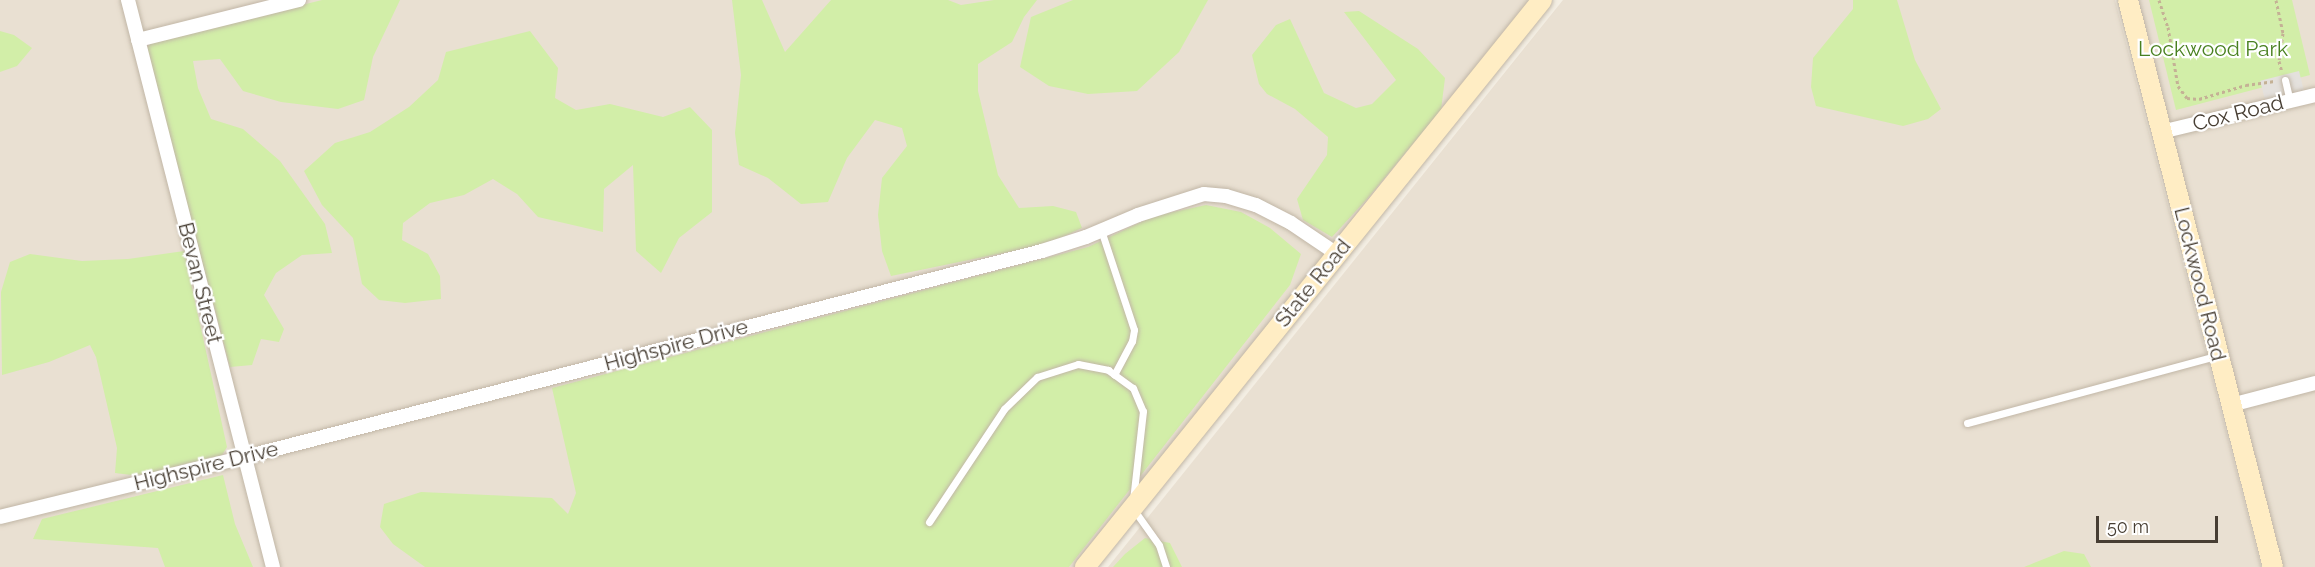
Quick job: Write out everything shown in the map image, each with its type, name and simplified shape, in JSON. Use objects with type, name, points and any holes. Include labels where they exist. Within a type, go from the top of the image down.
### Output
[{"type":"street","name":"Bevan Street","points":[[128,0],[273,567]]},
{"type":"street","points":[[138,40],[298,0]]},
{"type":"street","name":"State Road","points":[[1085,567],[1542,0]]},
{"type":"street","name":"Lockwood Road","points":[[2128,0],[2273,567]]},
{"type":"street","name":"Cox Road","points":[[2161,132],[2315,95]]},
{"type":"street","name":"Highspire Drive","points":[[0,517],[245,457],[1042,251],[1138,215],[1204,194],[1214,194],[1256,205],[1291,223],[1337,254]]},
{"type":"street","points":[[2231,405],[2315,383]]},
{"type":"lane","points":[[2285,80],[2290,101]]},
{"type":"lane","points":[[1101,230],[1134,330],[1129,347],[1114,375]]},
{"type":"lane","points":[[1967,423],[2218,355]]},
{"type":"lane","points":[[930,522],[1004,409],[1037,377],[1078,364],[1108,370],[1132,388],[1143,411],[1132,508],[1159,544],[1166,567]]},
{"type":"path","points":[[2159,0],[2168,27],[2178,86],[2187,98],[2199,99],[2246,85],[2285,80],[2279,61],[2283,33],[2276,0]]},
{"type":"shaded area","points":[[0,0],[128,0],[138,39],[299,0],[1542,0],[1085,567],[0,567]]},
{"type":"shaded area","points":[[132,0],[284,0],[141,36]]},
{"type":"shaded area","points":[[1563,0],[2115,0],[2261,567],[1108,567]]},
{"type":"shaded area","points":[[2137,0],[2315,0],[2315,567],[2283,567]]},
{"type":"shaded area","points":[[2299,71],[2304,91],[2265,101],[2260,81]]},
{"type":"green space","points":[[322,0],[400,0],[373,57],[364,100],[338,109],[281,102],[243,91],[220,59],[193,61],[198,88],[211,119],[243,129],[280,161],[325,224],[332,253],[302,255],[276,273],[264,295],[284,329],[279,342],[261,339],[252,365],[230,367],[146,50],[150,43]]},
{"type":"green space","points":[[732,0],[762,0],[785,52],[831,0],[948,0],[961,5],[994,0],[1037,0],[1024,17],[1012,42],[978,64],[978,91],[998,175],[1019,208],[1053,206],[1076,212],[1082,228],[1047,244],[891,276],[882,251],[878,215],[882,178],[907,146],[902,128],[875,120],[847,158],[828,202],[801,204],[768,178],[739,165],[735,133],[741,75]]},
{"type":"green space","points":[[1073,0],[1208,0],[1179,52],[1137,91],[1088,94],[1049,86],[1020,67],[1031,17]]},
{"type":"green space","points":[[1853,0],[1897,0],[1915,60],[1941,109],[1928,119],[1903,126],[1816,106],[1811,87],[1813,58],[1853,9]]},
{"type":"green space","name":"Lockwood Park","points":[[2149,0],[2292,0],[2310,75],[2176,110]]},
{"type":"green space","points":[[1359,11],[1418,49],[1445,78],[1441,110],[1367,199],[1332,237],[1303,220],[1297,199],[1327,155],[1328,137],[1295,109],[1267,94],[1259,84],[1252,55],[1276,25],[1290,19],[1324,93],[1356,108],[1372,104],[1396,80],[1344,12]]},
{"type":"green space","points":[[0,31],[14,35],[32,48],[17,66],[0,72]]},
{"type":"green space","points":[[530,31],[558,68],[555,98],[576,110],[610,104],[663,117],[690,107],[712,130],[712,212],[679,238],[661,273],[636,251],[633,165],[604,189],[603,232],[538,217],[517,194],[493,179],[464,195],[430,203],[403,223],[402,240],[428,254],[440,276],[441,299],[405,303],[379,300],[362,284],[353,238],[322,205],[304,171],[335,143],[370,132],[409,107],[438,80],[446,52]]},
{"type":"green space","points":[[1206,205],[1241,212],[1270,228],[1301,254],[1290,285],[1069,567],[425,567],[393,544],[380,527],[384,504],[421,492],[552,498],[568,514],[576,493],[552,388],[1088,247],[1154,216]]},
{"type":"green space","points":[[184,251],[227,447],[222,455],[150,473],[131,475],[115,473],[117,448],[96,357],[90,345],[49,362],[2,375],[1,292],[10,262],[30,254],[82,261],[128,259]]},
{"type":"green space","points":[[223,475],[235,524],[253,567],[165,567],[158,548],[33,539],[42,519]]},
{"type":"green space","points":[[1145,538],[1170,543],[1182,567],[1113,567]]},
{"type":"green space","points":[[2064,551],[2084,554],[2091,567],[2024,567]]}]
